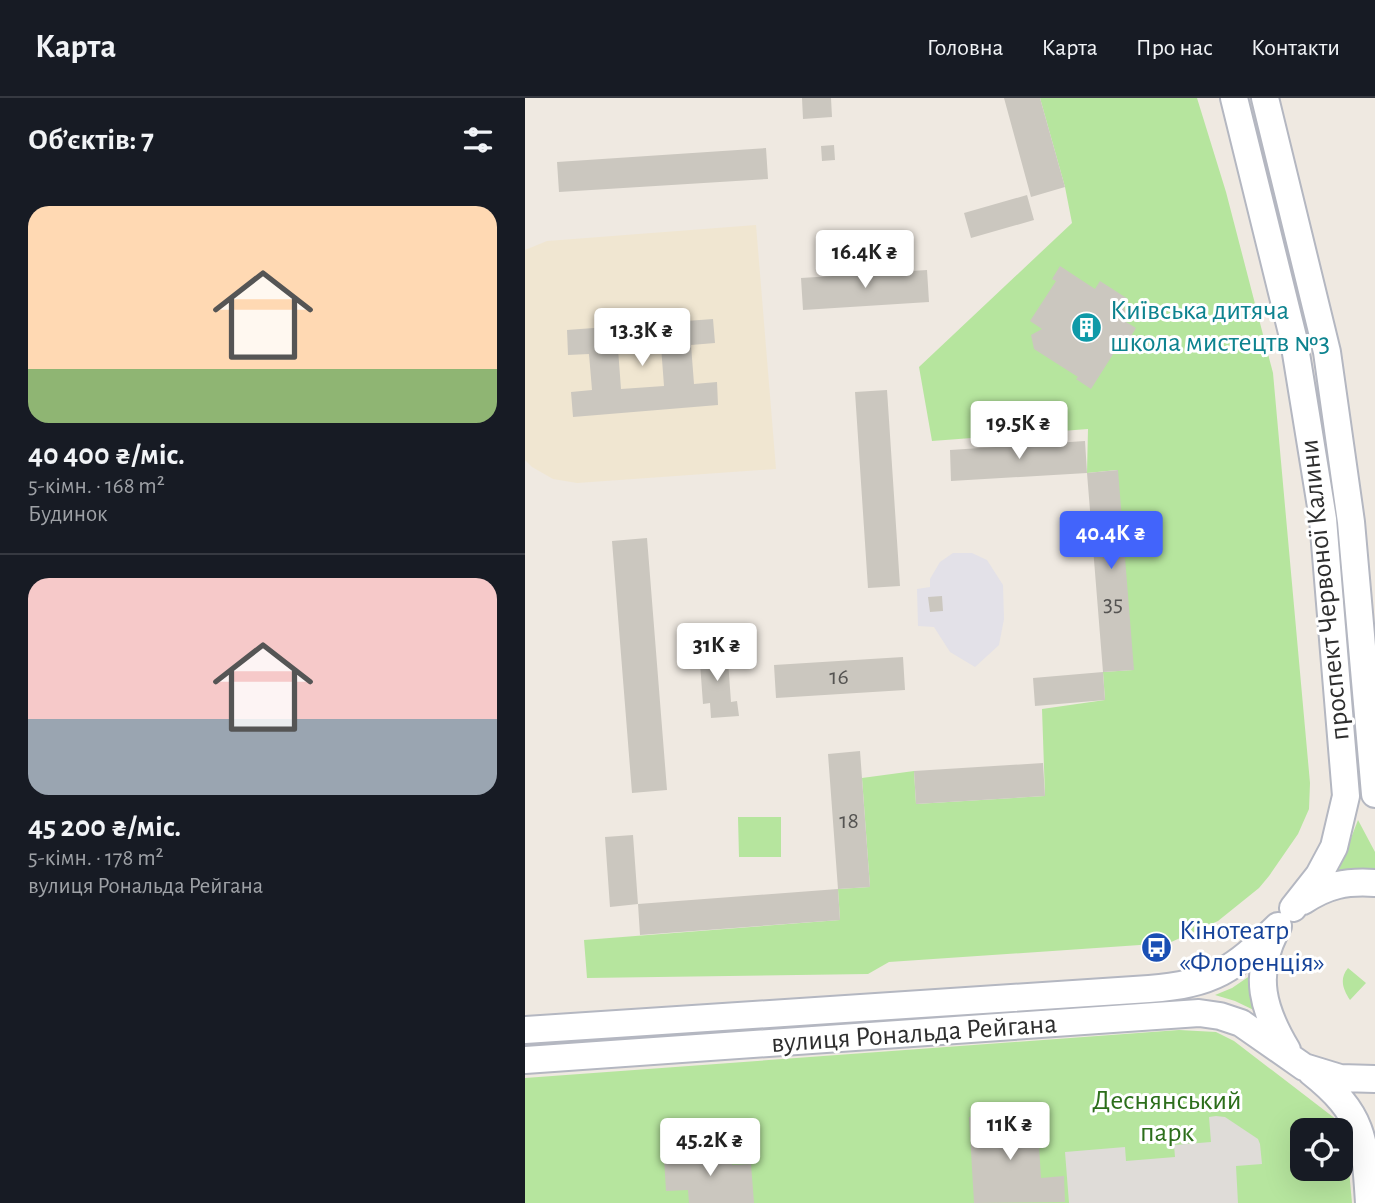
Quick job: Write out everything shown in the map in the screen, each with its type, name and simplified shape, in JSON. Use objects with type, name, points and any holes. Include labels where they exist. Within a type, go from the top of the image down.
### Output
[{"type":"main road","name":"проспект Червоної Калини","points":[[1234,98],[1294,341],[1324,519],[1346,796],[1334,847],[1319,875],[1286,917]]},
{"type":"main road","name":"проспект Червоної Калини","points":[[1265,98],[1327,352],[1351,522],[1375,794]]},
{"type":"main road","points":[[1369,1203],[1364,1140],[1354,1117],[1343,1100],[1298,1062],[1268,1015],[1262,990],[1263,964],[1269,945],[1286,917],[1320,890],[1351,881],[1375,883]]},
{"type":"main road","name":"вулиця Рональда Рейгана","points":[[525,1030],[1149,989],[1187,984],[1219,975],[1240,962],[1286,917]]},
{"type":"main road","name":"вулиця Рональда Рейгана","points":[[525,1060],[1199,1013],[1241,1023],[1298,1062]]},
{"type":"main road","points":[[1298,1062],[1340,1078],[1375,1079]]},
{"type":"shaded area","points":[[756,225],[776,469],[577,483],[553,479],[532,467],[525,460],[525,250],[547,241]]},
{"type":"shaded area","points":[[953,553],[972,553],[987,560],[1003,585],[1004,619],[999,645],[975,667],[950,652],[934,627],[918,626],[917,589],[930,587],[930,579],[940,562]]},
{"type":"shaded area","points":[[1209,1117],[1225,1117],[1258,1139],[1260,1144],[1262,1164],[1236,1166],[1238,1203],[1069,1203],[1065,1152],[1125,1147],[1126,1161],[1175,1157],[1174,1145],[1211,1142]]},
{"type":"green space","points":[[1040,98],[1197,98],[1226,192],[1273,373],[1310,783],[1309,809],[1298,834],[1259,888],[1218,921],[1169,943],[889,962],[868,974],[587,978],[584,940],[840,920],[838,889],[870,887],[862,778],[914,771],[916,804],[1045,796],[1042,709],[1105,700],[1103,672],[1133,670],[1117,470],[1087,473],[1088,429],[932,441],[919,367],[1072,223],[1065,187]]},
{"type":"green space","points":[[738,817],[781,817],[781,857],[739,857]]},
{"type":"green space","points":[[1358,820],[1375,852],[1375,869],[1349,870],[1336,877]]},
{"type":"green space","points":[[1348,968],[1366,983],[1350,1000],[1343,984]]},
{"type":"green space","points":[[1257,971],[1262,1014],[1215,995],[1232,988]]},
{"type":"green space","name":"Деснянський парк","points":[[1179,1030],[1216,1032],[1234,1041],[1334,1118],[1290,1118],[1290,1181],[1350,1181],[1352,1203],[525,1203],[525,1078]]},
{"type":"building","points":[[802,98],[831,98],[832,117],[803,119]]},
{"type":"building","points":[[1004,98],[1040,98],[1065,187],[1031,197]]},
{"type":"building","points":[[834,145],[835,160],[822,161],[821,146]]},
{"type":"building","points":[[766,148],[768,179],[559,192],[557,162]]},
{"type":"building","points":[[1027,195],[1034,220],[971,238],[964,213]]},
{"type":"building","name":"Київська дитяча школа мистецтв №3","points":[[1060,266],[1095,289],[1100,281],[1128,299],[1123,307],[1128,315],[1126,322],[1136,328],[1122,351],[1117,348],[1091,389],[1076,379],[1078,377],[1034,349],[1031,335],[1042,329],[1030,321],[1056,281],[1052,279]]},
{"type":"building","points":[[927,270],[929,302],[803,310],[801,278]]},
{"type":"building","points":[[713,319],[715,343],[691,345],[694,384],[717,382],[718,405],[573,417],[571,392],[592,390],[589,354],[568,355],[567,330]],"holes":[[[661,346],[664,386],[621,389],[618,349]]]},
{"type":"building","points":[[887,390],[900,586],[868,588],[855,392]]},
{"type":"building","points":[[1085,441],[1087,473],[951,481],[950,450]]},
{"type":"building","points":[[1118,470],[1134,670],[1103,672],[1087,473]]},
{"type":"building","points":[[647,538],[667,790],[632,793],[612,541]]},
{"type":"building","points":[[942,596],[943,611],[930,612],[928,597]]},
{"type":"building","points":[[727,647],[731,702],[737,701],[739,716],[711,718],[710,703],[703,704],[699,649]]},
{"type":"building","points":[[903,657],[905,690],[776,698],[774,665]]},
{"type":"building","points":[[1103,672],[1105,700],[1035,706],[1033,678]]},
{"type":"building","points":[[860,751],[870,887],[838,889],[828,754]]},
{"type":"building","points":[[1043,763],[1045,796],[916,804],[914,771]]},
{"type":"building","points":[[633,835],[638,904],[610,907],[605,837]]},
{"type":"building","points":[[838,889],[840,920],[640,935],[638,904]]},
{"type":"building","points":[[1037,1113],[1041,1178],[1064,1176],[1065,1202],[974,1203],[969,1117]]},
{"type":"building","points":[[725,1152],[725,1156],[732,1155],[732,1165],[751,1164],[754,1203],[689,1203],[688,1190],[666,1191],[664,1157]]},
{"type":"place","name":"Київська дитяча школа мистецтв №3","points":[[1087,327]]},
{"type":"place","name":"Кінотеатр «Флоренція»","points":[[1156,947]]}]
